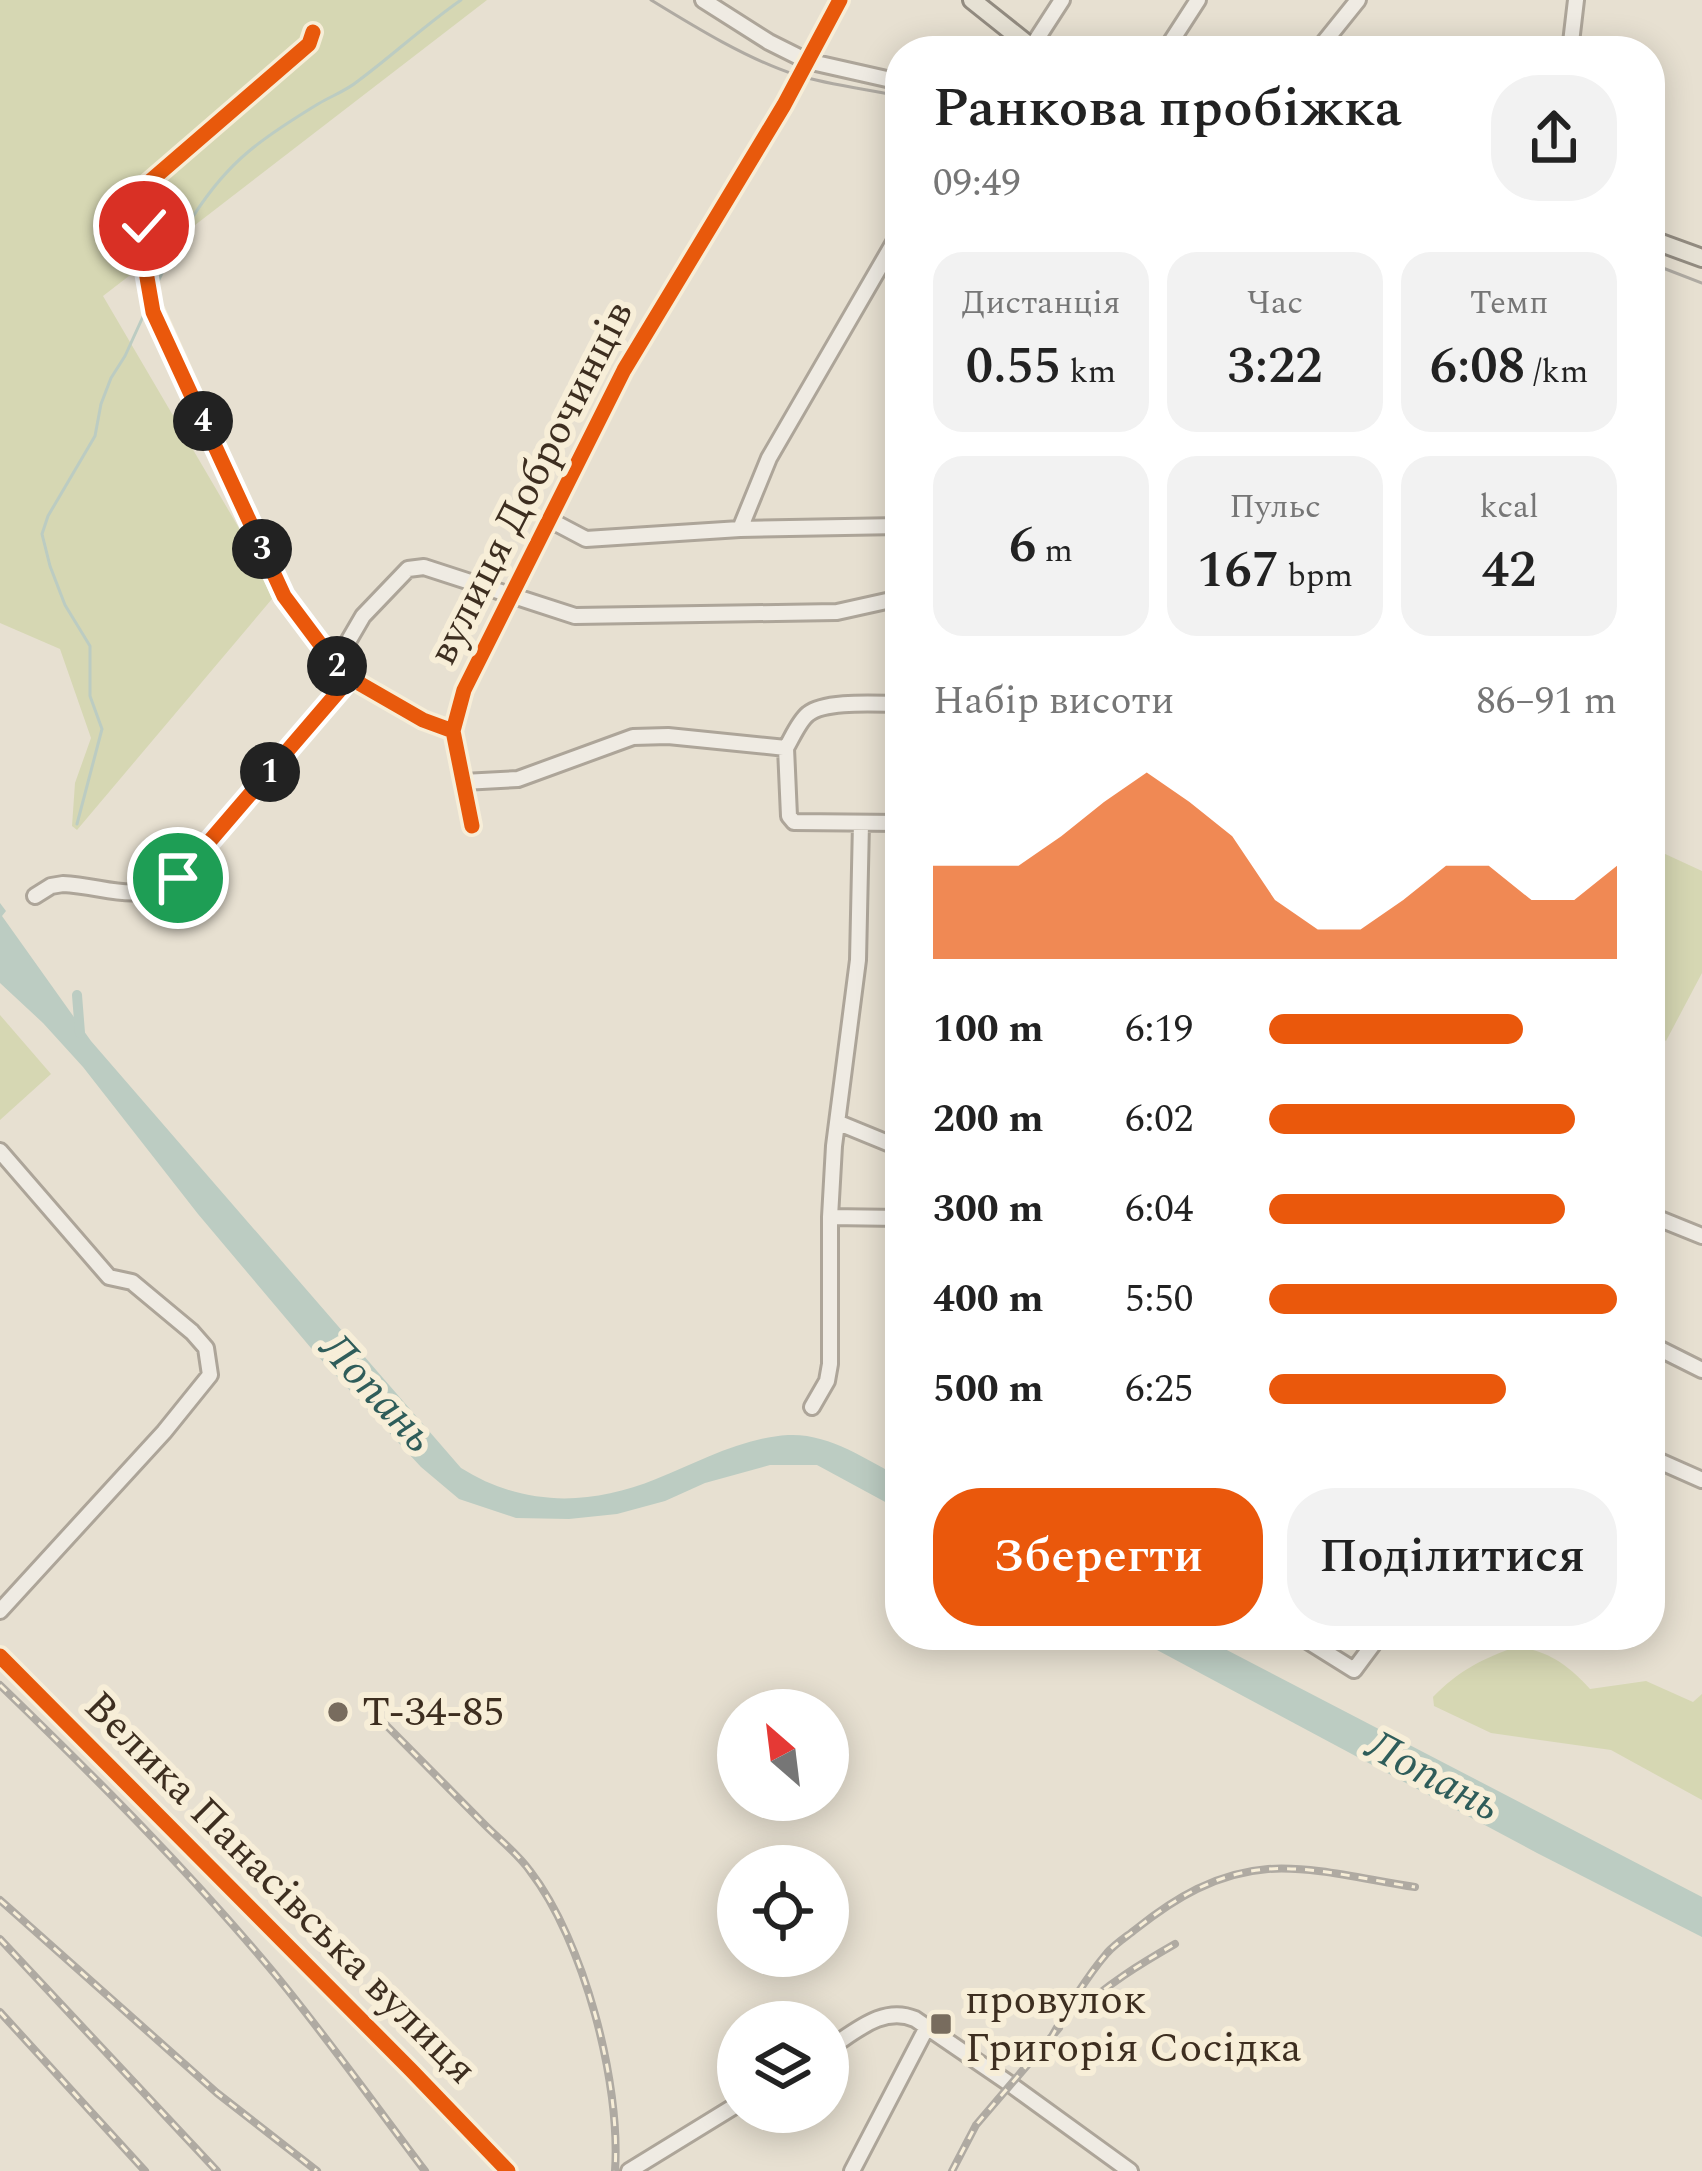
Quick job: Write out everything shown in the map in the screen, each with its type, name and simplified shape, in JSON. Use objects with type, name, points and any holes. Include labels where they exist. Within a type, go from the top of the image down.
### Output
[{"type":"main road","points":[[972,0],[1018,36]]},
{"type":"main road","points":[[1665,244],[1702,258]]},
{"type":"street","points":[[703,0],[807,61],[885,79]]},
{"type":"street","name":"вулиця Доброчинців","points":[[313,32],[309,44],[148,183],[145,266],[153,312],[284,596],[350,678],[423,720],[453,731],[464,690],[624,370],[784,104],[840,0]]},
{"type":"street","points":[[1041,36],[1062,0]]},
{"type":"street","points":[[1175,36],[1198,0]]},
{"type":"street","points":[[1329,36],[1358,0]]},
{"type":"street","points":[[1572,36],[1576,0]]},
{"type":"street","points":[[740,529],[769,458],[885,267]]},
{"type":"street","points":[[550,520],[586,539],[885,526]]},
{"type":"street","points":[[335,664],[363,616],[408,569],[424,567],[575,616],[837,612],[885,601]]},
{"type":"street","points":[[35,896],[51,886],[74,884],[138,895],[178,878],[350,678]]},
{"type":"street","points":[[885,704],[818,709],[807,714],[786,748],[789,816],[794,822],[885,823]]},
{"type":"street","points":[[453,731],[472,826]]},
{"type":"street","points":[[464,782],[518,779],[633,737],[786,748]]},
{"type":"street","points":[[812,1407],[827,1381],[830,1364],[834,1146],[858,960],[861,823]]},
{"type":"street","points":[[839,1123],[885,1142]]},
{"type":"street","points":[[0,1151],[109,1277],[132,1282],[192,1332],[206,1348],[210,1375],[0,1611]]},
{"type":"street","points":[[830,1217],[885,1218]]},
{"type":"street","points":[[1665,1222],[1702,1236]]},
{"type":"street","points":[[1665,1352],[1702,1370]]},
{"type":"street","points":[[1665,1464],[1702,1480]]},
{"type":"street","points":[[1322,1650],[1354,1670],[1369,1650]]},
{"type":"street","name":"Велика Панасівська вулиця","points":[[0,1656],[508,2171]]},
{"type":"street","points":[[849,2037],[889,2013],[903,2014],[1130,2171]]},
{"type":"street","points":[[852,2171],[927,2027]]},
{"type":"street","points":[[629,2171],[717,2117]]},
{"type":"green space","points":[[0,0],[487,0],[103,296],[277,593],[77,830],[72,826],[75,783],[91,738],[60,649],[0,623]]},
{"type":"green space","points":[[1665,854],[1702,871],[1702,973],[1666,1041]]},
{"type":"green space","points":[[0,1015],[51,1074],[0,1120]]},
{"type":"green space","points":[[1509,1650],[1529,1650],[1557,1660],[1590,1689],[1646,1681],[1693,1702],[1702,1694],[1702,1800],[1611,1750],[1491,1733],[1434,1706],[1433,1697],[1482,1661]]},
{"type":"water","name":"Лопань","points":[[0,903],[6,911],[2,916],[91,1041],[461,1468],[508,1490],[582,1498],[631,1488],[754,1441],[803,1435],[846,1448],[885,1469],[885,1502],[817,1465],[770,1465],[617,1514],[569,1519],[516,1518],[459,1499],[421,1467],[316,1354],[83,1067],[0,983]]},
{"type":"water","name":"Лопань","points":[[1157,1650],[1227,1650],[1702,1897],[1702,1937]]},
{"type":"waterway","points":[[154,290],[194,216],[233,166],[282,126],[353,85],[461,0]]},
{"type":"waterway","points":[[77,824],[102,729],[90,696],[90,646],[65,605],[42,534],[95,436],[111,378],[146,310]]},
{"type":"waterway","points":[[77,995],[80,1033]]},
{"type":"tram line","points":[[651,0],[778,68],[885,93]]},
{"type":"tram line","points":[[1665,269],[1702,283]]},
{"type":"railway","points":[[0,1685],[141,1825],[242,1935],[425,2171]]},
{"type":"railway","points":[[386,1725],[520,1859],[567,1935],[605,2056],[615,2171]]},
{"type":"railway","points":[[1051,2038],[1110,1950],[1197,1889],[1268,1869],[1323,1872],[1415,1887]]},
{"type":"railway","points":[[0,1900],[217,2093],[317,2171]]},
{"type":"railway","points":[[0,1939],[217,2171]]},
{"type":"railway","points":[[1077,2013],[1175,1944]]},
{"type":"railway","points":[[0,2012],[145,2171]]},
{"type":"railway","points":[[952,2171],[976,2125],[1059,2028]]},
{"type":"cycle path","points":[[472,826],[453,731],[464,690],[624,370],[784,105],[840,0]]},
{"type":"cycle path","points":[[313,32],[309,44],[148,183],[145,266],[151,303],[283,596],[350,678],[423,720],[453,731]]},
{"type":"cycle path","points":[[0,1656],[508,2171]]},
{"type":"place","name":"Т-34-85","points":[[338,1712]]},
{"type":"place","name":"провулок Григорія Сосідка","points":[[941,2024]]},
{"type":"route","points":[[144,226],[153,312],[284,596],[350,678],[178,878]]}]
